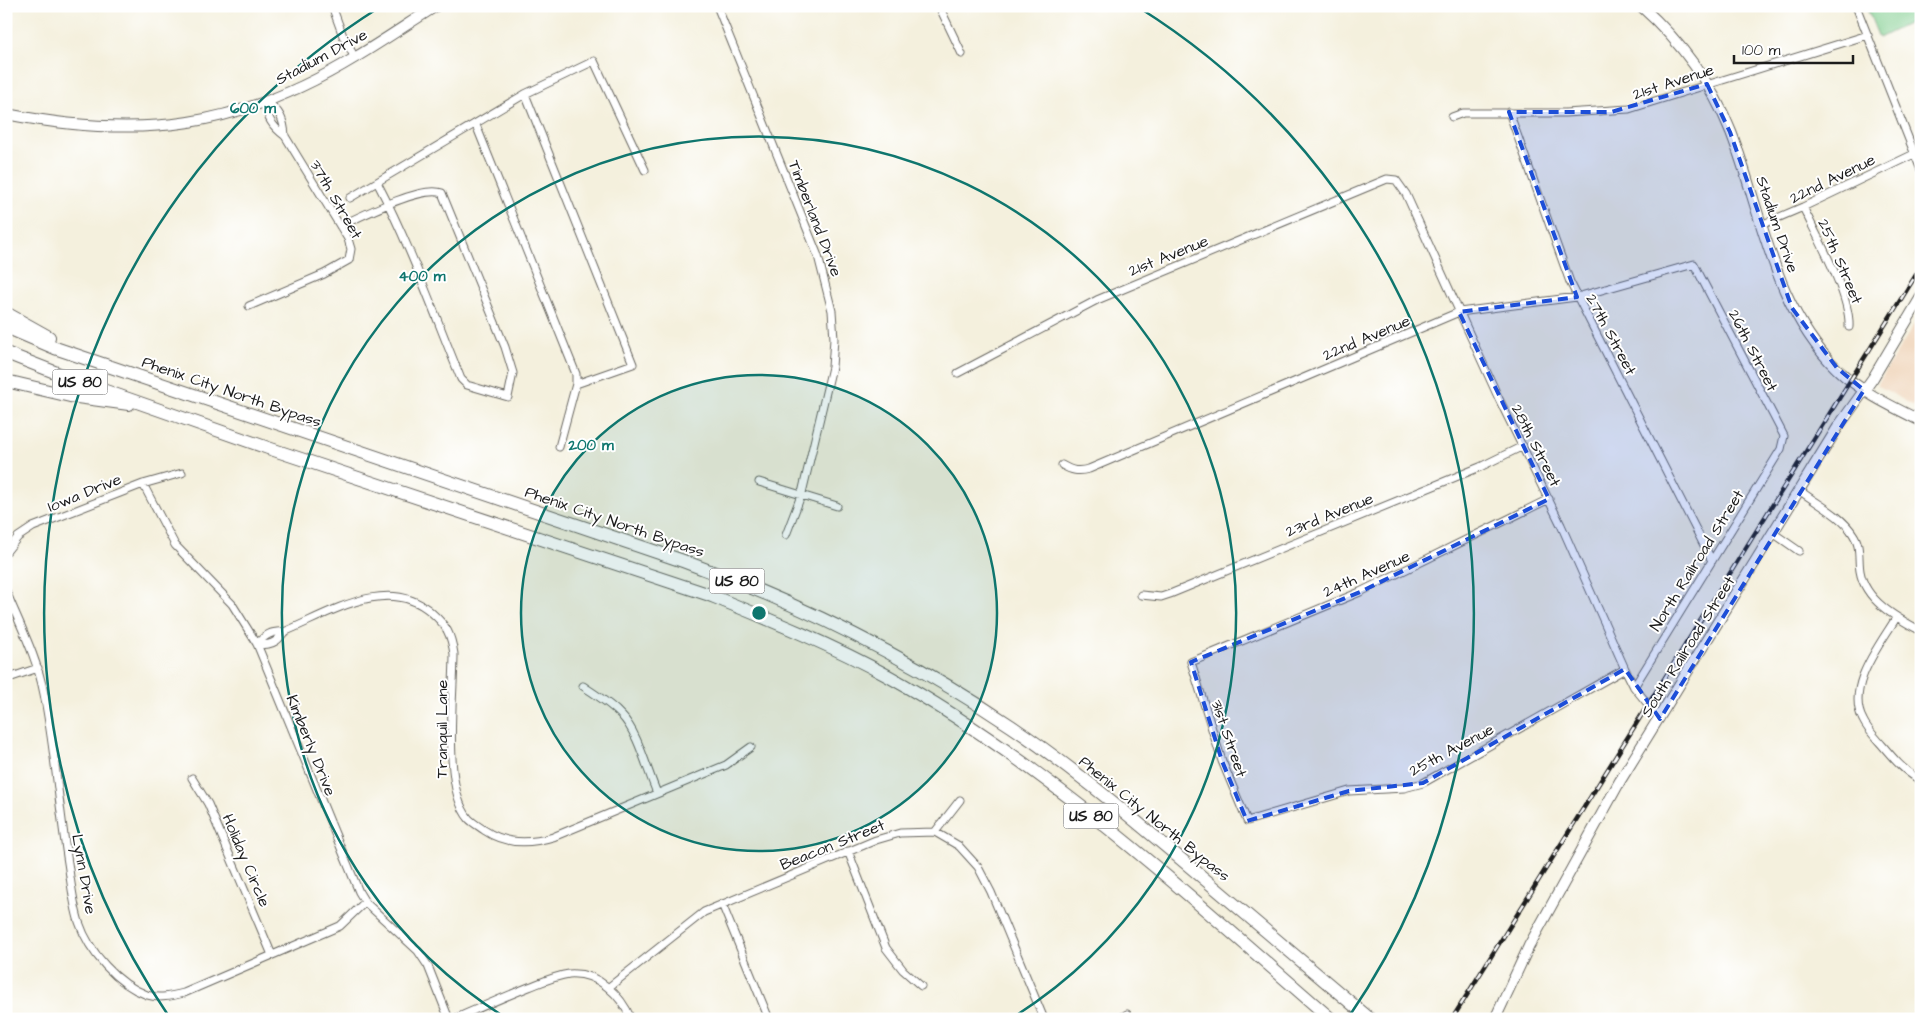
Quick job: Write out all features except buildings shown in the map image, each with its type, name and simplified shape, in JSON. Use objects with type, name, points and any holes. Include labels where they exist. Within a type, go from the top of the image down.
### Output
[{"type":"highway","points":[[6,312],[49,337],[131,374]]},
{"type":"highway","name":"Phenix City North Bypass","points":[[6,327],[55,348],[683,561],[769,594],[869,641],[973,701],[1049,753],[1122,810],[1370,1019]]},
{"type":"highway","name":"US 80","points":[[6,353],[45,369],[287,454],[707,594],[768,618],[887,676],[1000,746],[1052,784],[1155,868],[1331,1019]]},
{"type":"highway","points":[[6,380],[70,396],[156,408]]},
{"type":"street","points":[[332,6],[343,36],[356,58]]},
{"type":"street","name":"Stadium Drive","points":[[6,114],[102,128],[157,127],[212,119],[267,102],[356,58],[436,6]]},
{"type":"street","name":"Timberland Drive","points":[[717,6],[818,256],[832,311],[834,339],[832,367],[802,493],[786,535]]},
{"type":"street","points":[[939,6],[962,54]]},
{"type":"street","name":"Stadium Drive","points":[[1642,6],[1684,50],[1707,84],[1730,132],[1761,225],[1792,308],[1802,324],[1837,368],[1864,390],[1921,421]]},
{"type":"street","points":[[1856,6],[1921,170]]},
{"type":"street","name":"21st Avenue","points":[[1452,117],[1463,113],[1611,112],[1629,109],[1868,34]]},
{"type":"street","points":[[350,198],[476,125],[525,94],[594,61],[645,170]]},
{"type":"street","points":[[525,94],[633,364],[576,384]]},
{"type":"street","name":"37th Street","points":[[250,306],[324,274],[349,260],[351,249],[340,226],[284,136],[275,128],[266,112],[267,102],[277,109],[284,123],[284,136]]},
{"type":"street","name":"27th Street","points":[[1509,112],[1557,248],[1577,297],[1712,561]]},
{"type":"street","points":[[476,125],[576,374],[576,384],[559,448]]},
{"type":"street","name":"22nd Avenue","points":[[1761,225],[1804,207],[1914,154]]},
{"type":"street","name":"21st Avenue","points":[[958,373],[1056,321],[1114,293],[1387,179],[1396,180]]},
{"type":"street","name":"28th Street","points":[[1396,180],[1406,194],[1498,399],[1549,499],[1634,687],[1660,719]]},
{"type":"street","points":[[340,226],[388,204],[434,190],[442,193],[505,347],[513,373],[508,398],[467,385],[461,379],[388,204],[377,182]]},
{"type":"street","name":"25th Street","points":[[1804,207],[1844,298],[1850,316],[1849,327]]},
{"type":"street","name":"22nd Avenue","points":[[1062,465],[1070,470],[1080,472],[1089,469],[1459,312],[1577,297],[1694,264]]},
{"type":"street","name":"26th Street","points":[[1694,264],[1784,436],[1781,449]]},
{"type":"street","name":"South Railroad Street","points":[[1495,1019],[1529,946],[1573,863],[1620,781],[1660,719],[1838,427],[1864,390],[1921,297]]},
{"type":"street","name":"23rd Avenue","points":[[1141,595],[1161,597],[1170,594],[1471,470],[1523,446]]},
{"type":"street","name":"North Railroad Street","points":[[1634,687],[1781,449]]},
{"type":"street","name":"Iowa Drive","points":[[6,552],[18,537],[33,527],[143,484],[182,473]]},
{"type":"street","points":[[759,482],[802,493],[837,506]]},
{"type":"street","name":"Kimberly Drive","points":[[143,484],[175,545],[232,604],[257,644],[334,833],[365,902],[418,951],[428,966],[449,1019]]},
{"type":"street","points":[[1800,490],[1841,520],[1854,535],[1859,553],[1860,572],[1866,589],[1896,618],[1921,631]]},
{"type":"street","name":"24th Avenue","points":[[1191,662],[1360,592],[1549,499]]},
{"type":"street","points":[[1773,533],[1799,551]]},
{"type":"street","points":[[6,591],[38,668],[6,679]]},
{"type":"street","name":"Tranquil Lane","points":[[257,644],[264,636],[274,632],[284,632],[369,597],[388,595],[407,598],[426,607],[440,620],[451,636],[454,654],[453,777],[460,804],[469,819],[492,835],[518,843],[536,842],[726,765],[751,748]]},
{"type":"street","points":[[1896,618],[1860,684],[1858,702],[1862,719],[1872,734],[1903,770],[1918,780]]},
{"type":"street","name":"31st Street","points":[[1191,662],[1222,761],[1247,821]]},
{"type":"street","name":"Lynn Drive","points":[[38,668],[49,720],[75,905],[87,940],[104,963],[123,982],[148,995],[166,997],[184,993],[340,926],[365,902]]},
{"type":"street","name":"25th Avenue","points":[[1247,821],[1349,792],[1404,788],[1423,783],[1625,668]]},
{"type":"street","points":[[583,686],[623,716],[636,738],[657,793]]},
{"type":"street","name":"Holiday Circle","points":[[192,778],[208,804],[272,955]]},
{"type":"street","points":[[960,800],[935,832],[959,846],[978,867],[991,892],[1044,1019]]},
{"type":"street","name":"Beacon Street","points":[[609,987],[690,922],[722,904],[848,851],[900,832],[935,832]]},
{"type":"street","points":[[848,851],[886,948],[903,970],[921,986]]},
{"type":"street","points":[[722,904],[769,1019]]},
{"type":"street","points":[[454,1019],[553,978],[571,974],[589,978],[609,987],[631,1019]]},
{"type":"street","points":[[1119,1019],[1127,1014]]},
{"type":"highlighted area","points":[[1707,84],[1730,132],[1792,308],[1837,368],[1864,390],[1660,719],[1625,669],[1423,783],[1349,791],[1247,821],[1222,761],[1191,662],[1360,592],[1549,499],[1459,312],[1577,297],[1509,112],[1611,112]]},
{"type":"shaded area","points":[[1921,313],[1921,410],[1877,385]]},
{"type":"green space","points":[[1866,6],[1921,6],[1921,17],[1879,38]]},
{"type":"railway","points":[[1452,1019],[1921,267]]}]
